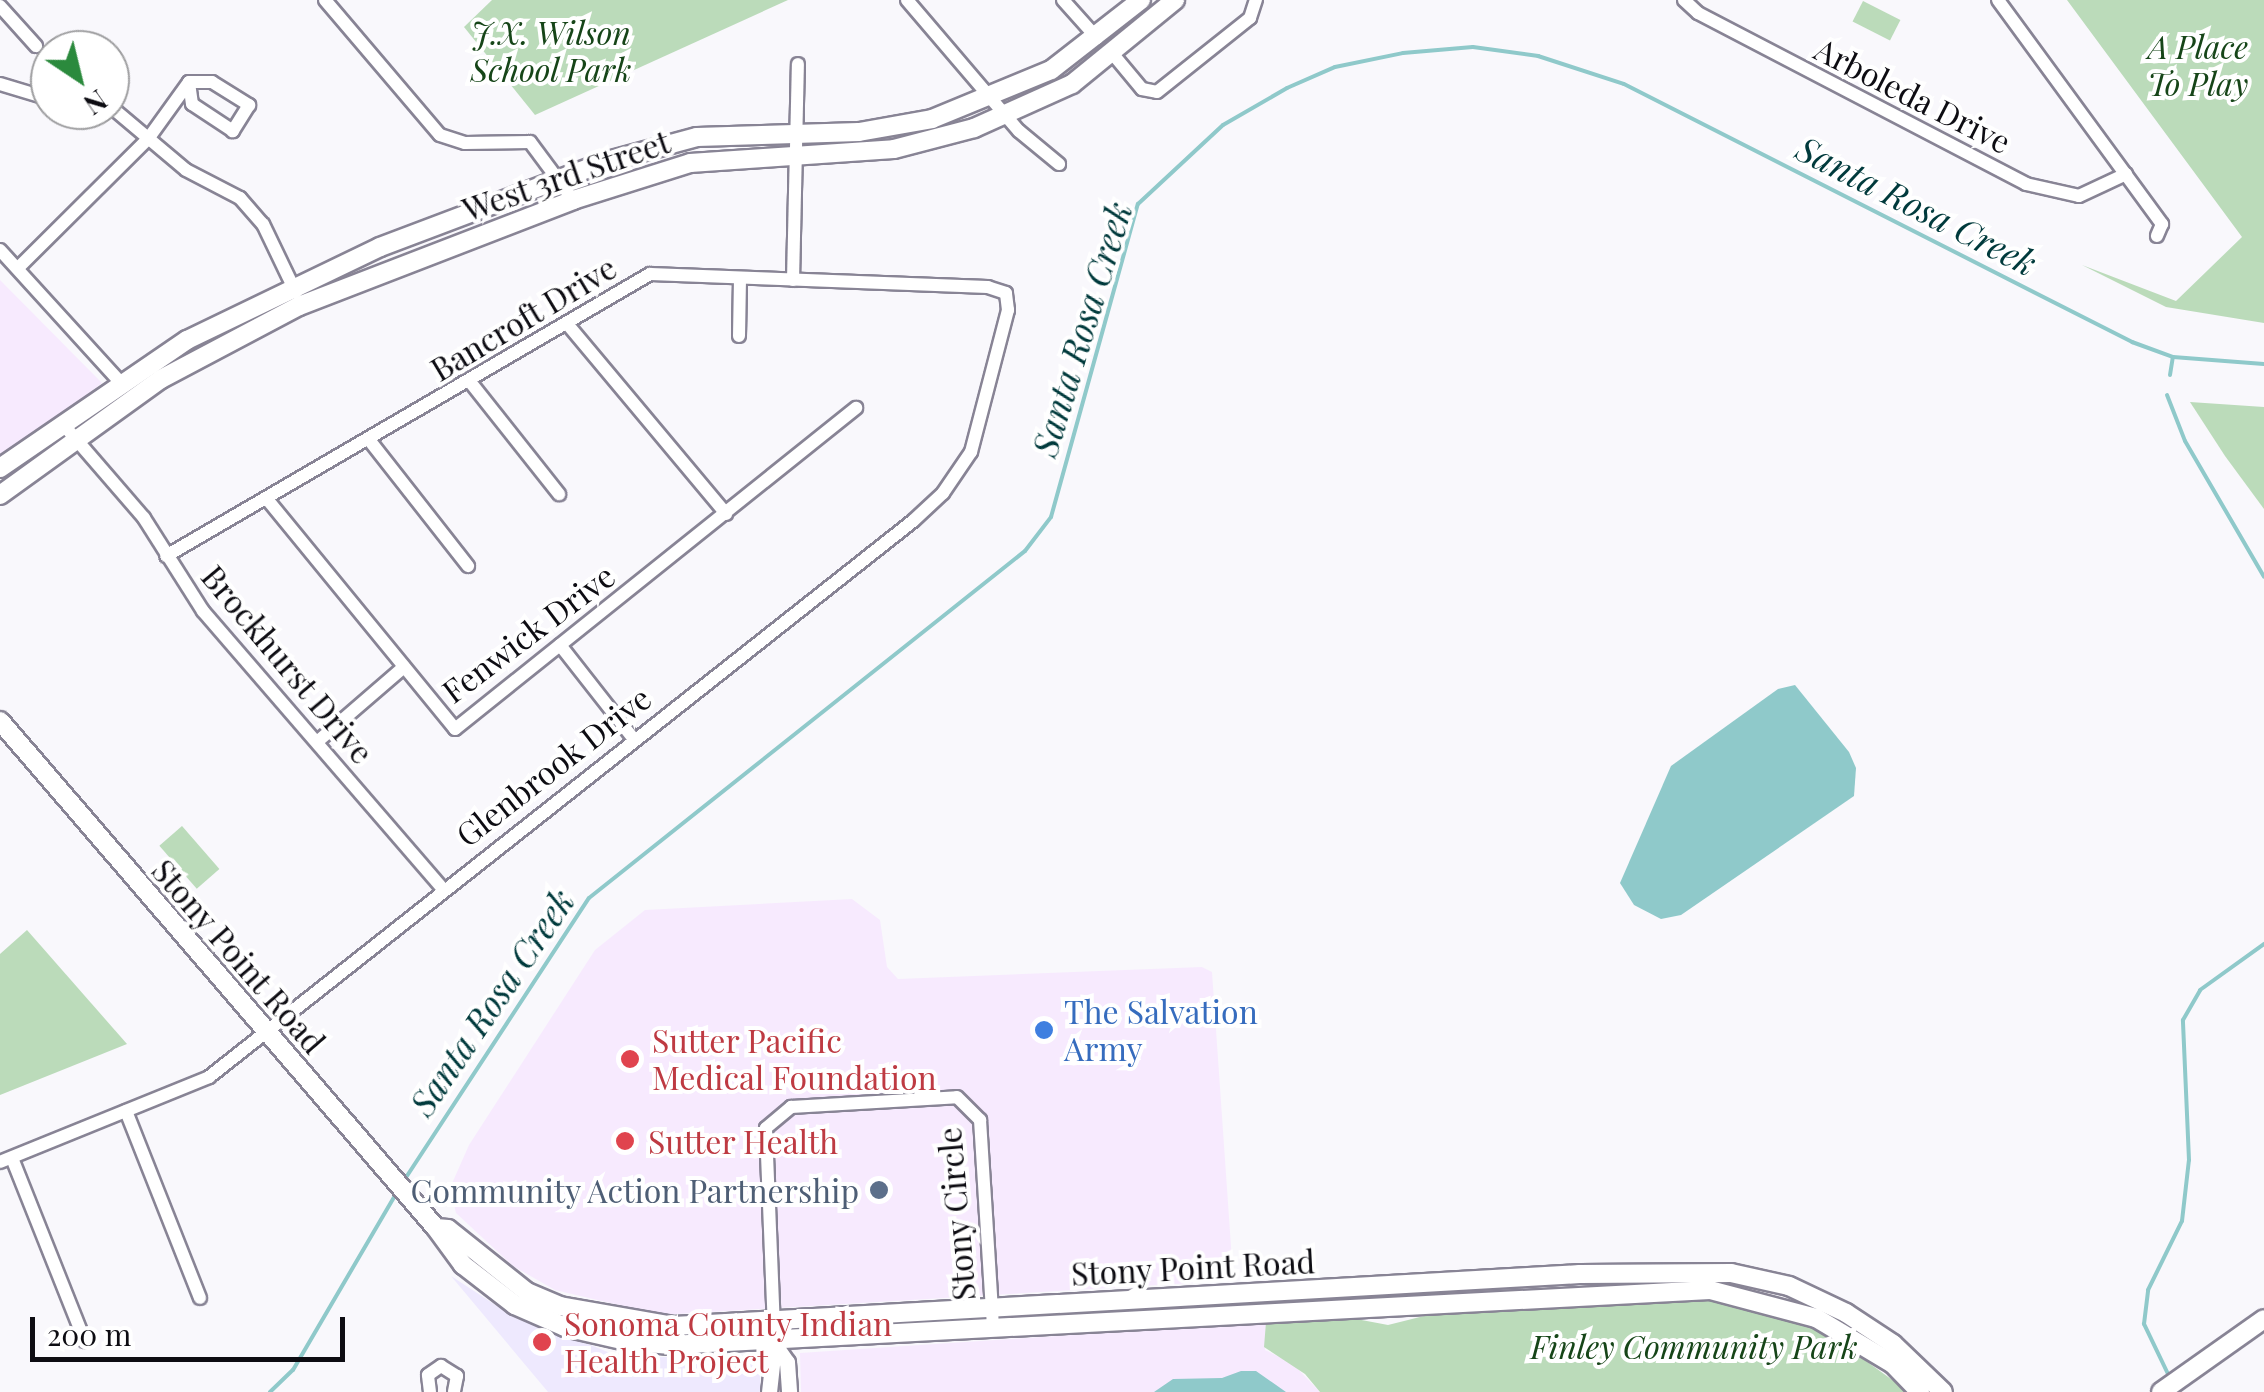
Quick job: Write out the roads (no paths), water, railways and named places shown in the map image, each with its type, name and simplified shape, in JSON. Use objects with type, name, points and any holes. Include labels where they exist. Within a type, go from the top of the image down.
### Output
[{"type":"main road","name":"West 3rd Street","points":[[0,495],[122,383],[294,284],[560,178],[697,136],[882,129],[991,98],[1097,38],[1142,0]]},
{"type":"main road","name":"West 3rd Street","points":[[0,468],[299,306],[574,200],[690,163],[894,149],[1008,116],[1072,84],[1175,0]]},
{"type":"main road","name":"Stony Point Road","points":[[0,721],[436,1228],[438,1239],[486,1287],[566,1328],[670,1344],[775,1342],[1710,1290],[1776,1302],[1859,1342],[1871,1340],[1931,1387]]},
{"type":"main road","name":"Stony Point Road","points":[[436,1228],[448,1229],[528,1292],[598,1318],[674,1326],[1580,1274],[1731,1274],[1790,1286],[1846,1313],[1931,1387]]},
{"type":"main road","points":[[2166,1388],[2264,1319]]},
{"type":"street","points":[[325,0],[440,135],[464,143],[530,142],[574,200]]},
{"type":"street","points":[[907,0],[991,98],[1059,164]]},
{"type":"street","points":[[1063,0],[1097,38]]},
{"type":"street","points":[[1112,52],[1142,89],[1157,92],[1250,18],[1256,0]]},
{"type":"street","name":"Arboleda Drive","points":[[1684,0],[1698,13],[2026,184],[2078,196],[2126,174]]},
{"type":"street","points":[[1998,0],[2162,224],[2158,236]]},
{"type":"street","points":[[0,6],[30,39]]},
{"type":"street","points":[[793,280],[798,64]]},
{"type":"street","points":[[189,82],[212,82],[248,105],[233,131],[192,104],[189,82]]},
{"type":"street","points":[[18,268],[148,140],[189,82]]},
{"type":"street","points":[[0,84],[30,93]]},
{"type":"street","points":[[130,124],[186,170],[240,198],[263,224],[294,284],[299,306]]},
{"type":"street","points":[[0,250],[122,383]]},
{"type":"street","name":"Bancroft Drive","points":[[166,556],[472,383],[650,274],[988,287],[1006,293]]},
{"type":"street","points":[[738,336],[740,278]]},
{"type":"street","name":"Glenbrook Drive","points":[[6,1160],[209,1077],[267,1034],[442,888],[944,493],[980,425],[1008,310],[1006,293]]},
{"type":"street","points":[[569,326],[726,514]]},
{"type":"street","points":[[472,383],[559,494]]},
{"type":"street","name":"Fenwick Drive","points":[[267,499],[455,729],[856,408]]},
{"type":"street","name":"Brockhurst Drive","points":[[67,431],[133,504],[203,611],[442,888]]},
{"type":"street","points":[[370,441],[468,566]]},
{"type":"street","points":[[560,644],[633,738]]},
{"type":"street","points":[[317,742],[404,668]]},
{"type":"street","name":"Stony Circle","points":[[775,1342],[766,1128],[791,1106],[957,1097],[980,1120],[993,1327]]},
{"type":"street","points":[[126,1111],[200,1298]]},
{"type":"street","points":[[6,1160],[85,1341]]},
{"type":"street","points":[[769,1392],[775,1342]]},
{"type":"street","points":[[775,1342],[787,1362],[789,1392]]},
{"type":"street","points":[[430,1392],[428,1374],[440,1366],[457,1376],[454,1392]]},
{"type":"water","points":[[1795,685],[1849,752],[1856,768],[1854,796],[1681,915],[1661,919],[1634,905],[1620,883],[1671,766],[1778,689]]},
{"type":"water","points":[[1241,1371],[1256,1371],[1286,1392],[1154,1392],[1173,1379],[1222,1378]]},
{"type":"waterway","name":"Santa Rosa Creek","points":[[403,1182],[589,898],[1025,551],[1051,517],[1138,204],[1223,125],[1287,88],[1335,67],[1403,53],[1473,47],[1538,56],[1624,84],[2132,342],[2173,357],[2264,364]]},
{"type":"waterway","points":[[2170,375],[2173,357]]},
{"type":"waterway","points":[[2167,395],[2185,441],[2264,577]]},
{"type":"waterway","points":[[2169,1376],[2144,1324],[2148,1290],[2182,1221],[2189,1160],[2183,1020],[2200,990],[2264,944]]},
{"type":"waterway","name":"Santa Rosa Creek","points":[[270,1392],[293,1370],[398,1190]]},
{"type":"place","name":"The Salvation Army","points":[[1044,1030]]},
{"type":"place","name":"Sutter Pacific Medical Foundation","points":[[630,1059]]},
{"type":"place","name":"Sutter Health","points":[[625,1141]]},
{"type":"place","name":"Community Action Partnership","points":[[879,1190]]},
{"type":"place","name":"Sonoma County Indian Health Project","points":[[542,1342]]},
{"type":"park label","name":"J.X. Wilson School Park","points":[[551,52]]},
{"type":"park label","name":"A Place To Play","points":[[2198,66]]},
{"type":"park label","name":"Finley Community Park","points":[[1694,1346]]}]
